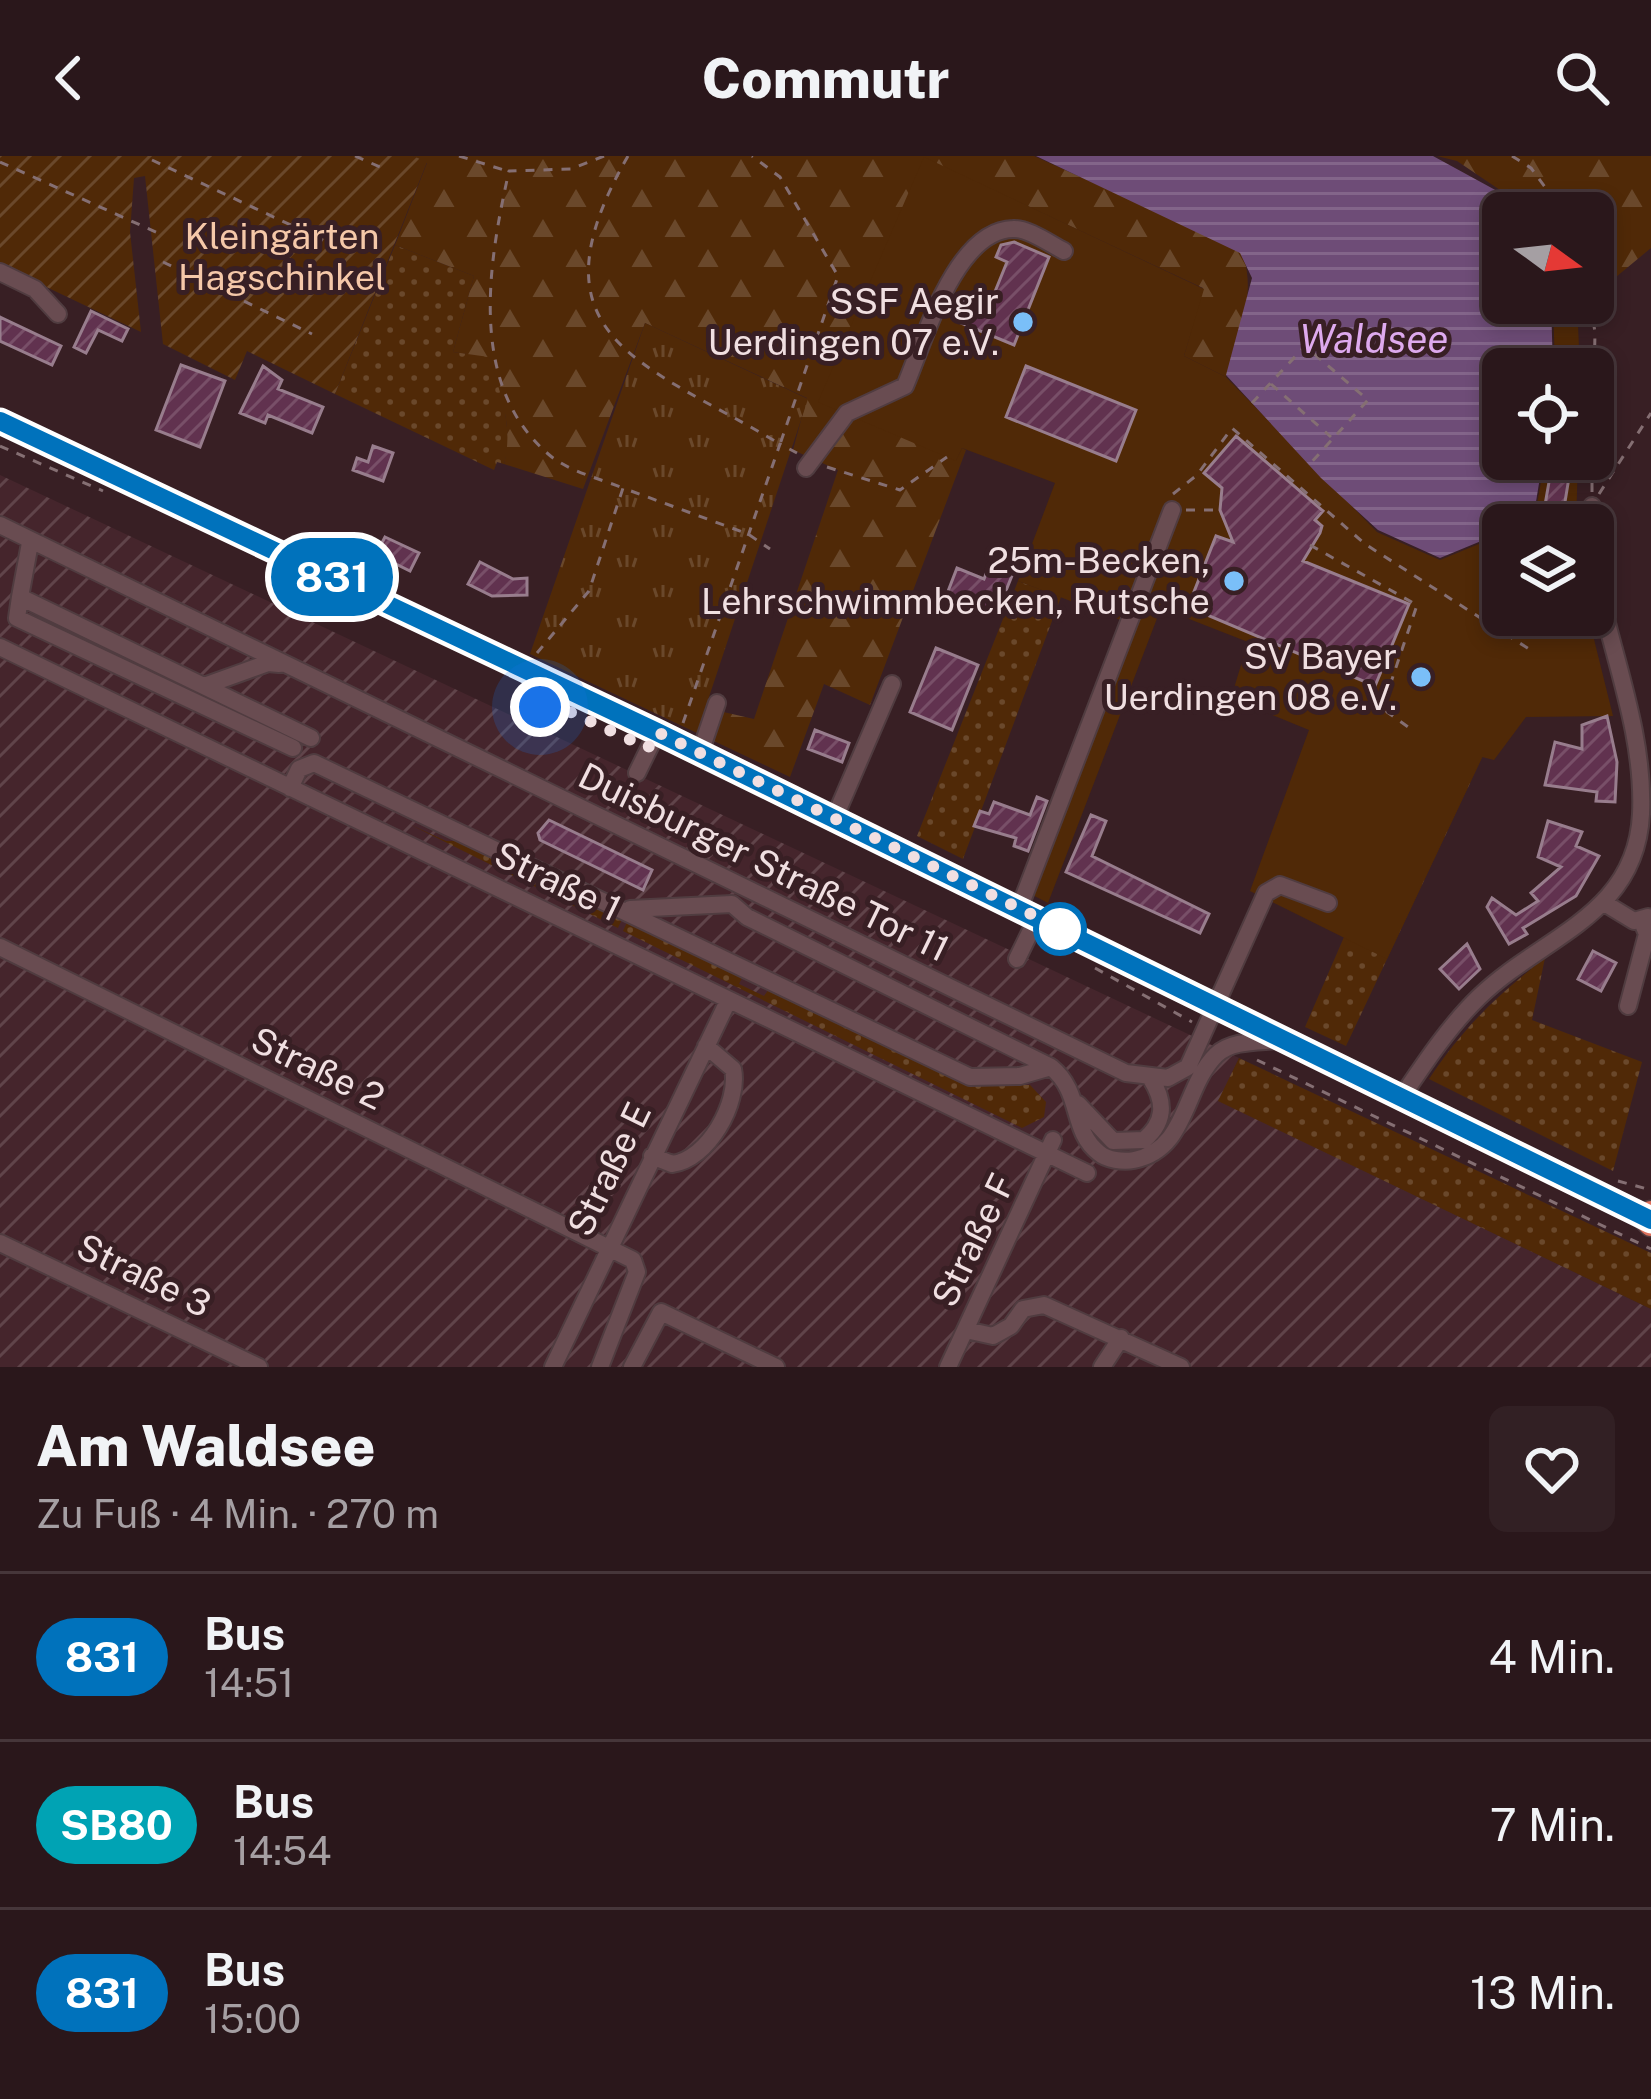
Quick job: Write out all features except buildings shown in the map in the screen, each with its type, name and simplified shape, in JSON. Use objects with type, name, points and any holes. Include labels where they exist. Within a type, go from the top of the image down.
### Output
[{"type":"main road","points":[[0,421],[1028,913],[1211,1020],[1278,1040],[1649,1218]]},
{"type":"street","points":[[807,464],[847,413],[905,386],[961,258],[997,232],[1017,228],[1064,251]]},
{"type":"street","points":[[0,272],[35,289],[58,314]]},
{"type":"street","points":[[1017,958],[1028,913],[1172,510]]},
{"type":"street","name":"Duisburger Straße Tor 11","points":[[0,525],[913,973],[1151,1079]]},
{"type":"street","points":[[30,543],[17,618],[293,748]]},
{"type":"street","points":[[20,597],[311,738]]},
{"type":"street","points":[[1401,1098],[1481,994],[1606,904],[1633,861],[1644,766],[1611,636]]},
{"type":"street","name":"Straße 1","points":[[0,647],[728,1001],[1052,1148],[1087,1173]]},
{"type":"street","points":[[204,686],[268,663],[280,664]]},
{"type":"street","points":[[834,819],[892,684]]},
{"type":"street","points":[[699,756],[717,703]]},
{"type":"street","points":[[637,773],[657,732]]},
{"type":"street","points":[[290,788],[299,769],[314,763],[970,1077],[1020,1076],[1052,1067]]},
{"type":"street","points":[[629,910],[732,904],[747,917],[1052,1067],[1113,1141],[1144,1140],[1162,1117],[1162,1102],[1151,1079],[1168,1078],[1188,1066],[1266,893],[1280,885],[1328,903]]},
{"type":"street","points":[[1606,904],[1634,921],[1646,917],[1648,934],[1628,1006]]},
{"type":"street","name":"Straße 2","points":[[0,947],[607,1247]]},
{"type":"street","name":"Straße E","points":[[553,1367],[728,1001]]},
{"type":"street","points":[[1078,1103],[1080,1132],[1101,1156],[1126,1162],[1154,1155],[1174,1135],[1215,1055],[1231,1046],[1278,1040]]},
{"type":"street","points":[[652,1156],[672,1164],[697,1155],[728,1103],[733,1069],[706,1046]]},
{"type":"street","name":"Straße F","points":[[948,1367],[1052,1148]]},
{"type":"street","name":"Straße 3","points":[[0,1243],[259,1367]]},
{"type":"street","points":[[600,1367],[637,1272],[633,1260],[607,1247]]},
{"type":"street","points":[[966,1330],[993,1336],[1034,1304],[1181,1367]]},
{"type":"street","points":[[632,1367],[661,1312],[776,1367]]},
{"type":"street","points":[[1102,1367],[1121,1338]]},
{"type":"path","points":[[355,156],[380,167]]},
{"type":"path","points":[[459,156],[509,171],[571,169],[604,156]]},
{"type":"path","points":[[628,156],[590,235],[585,285],[593,310],[624,350],[807,464],[900,490],[947,458]]},
{"type":"path","points":[[680,730],[838,276],[779,177],[752,156]]},
{"type":"path","points":[[1512,156],[1531,168],[1549,192]]},
{"type":"path","points":[[152,160],[344,250]]},
{"type":"path","points":[[0,162],[158,233]]},
{"type":"path","points":[[509,171],[489,261],[488,311],[501,379],[546,453],[623,488],[748,534],[770,549]]},
{"type":"path","points":[[163,262],[312,334]]},
{"type":"path","points":[[1252,404],[1306,346],[1368,400],[1309,465]]},
{"type":"path","points":[[1270,384],[1333,439]]},
{"type":"path","points":[[1598,504],[1651,413]]},
{"type":"path","points":[[1220,510],[1172,510],[1168,499],[1197,475],[1232,428],[1365,544],[1529,649]]},
{"type":"path","points":[[0,446],[116,496]]},
{"type":"path","points":[[533,659],[589,591],[623,488]]},
{"type":"path","points":[[1310,545],[1360,578],[1417,605],[1384,703],[1387,712],[1412,729]]},
{"type":"path","points":[[539,727],[540,698]]},
{"type":"path","points":[[1079,958],[1211,1020]]},
{"type":"path","points":[[1231,1046],[1651,1249]]},
{"type":"shaded area","points":[[0,475],[1239,1058],[1219,1101],[1651,1309],[1651,1367],[0,1367]]},
{"type":"green space","name":"Kleingärten Hagschinkel","points":[[0,156],[413,156],[427,162],[335,394],[247,351],[235,380],[163,344],[145,176],[134,178],[130,232],[141,332],[0,265]]},
{"type":"green space","points":[[413,156],[1034,156],[1242,250],[1248,283],[1245,314],[1226,377],[1184,356],[1203,288],[924,158],[956,460],[962,448],[966,450],[870,705],[824,684],[790,777],[697,733],[706,708],[754,719],[838,470],[793,450],[807,398],[645,323],[583,489],[504,464],[507,423],[489,357],[453,352],[474,276],[395,245],[427,163]]},
{"type":"green space","points":[[1437,156],[1651,156],[1651,248],[1614,279],[1614,192],[1503,192],[1457,161]]},
{"type":"green space","name":"SV Bayer Uerdingen 08 e.V.","points":[[924,157],[1204,289],[1184,356],[1226,377],[1377,532],[1440,560],[1482,543],[1482,636],[1593,636],[1613,716],[1526,717],[1494,760],[1482,757],[1387,959],[1250,891],[1309,730],[1231,698],[1248,642],[1161,608],[1048,903],[1019,888],[1123,621],[1018,581],[1055,483],[962,448],[956,461],[818,402]]},
{"type":"green space","points":[[395,245],[474,276],[453,352],[489,356],[504,402],[509,445],[504,464],[497,462],[494,470],[335,394]]},
{"type":"green space","points":[[645,323],[808,399],[697,733],[530,654]]},
{"type":"green space","points":[[1554,324],[1578,324],[1579,348],[1554,348]]},
{"type":"green space","points":[[1541,480],[1577,480],[1577,504],[1537,504]]},
{"type":"green space","points":[[1018,581],[1061,597],[963,859],[917,836]]},
{"type":"green space","points":[[1498,724],[1346,1046],[1305,1027],[1344,937],[1298,914]]},
{"type":"green space","points":[[409,824],[446,841],[469,841],[623,917],[618,928]]},
{"type":"green space","points":[[628,920],[743,976],[739,984],[764,996],[769,989],[965,1084],[1030,1085],[1046,1102],[1044,1117],[1022,1128],[623,931]]},
{"type":"green space","points":[[1545,958],[1532,1020],[1642,1062],[1613,1171],[1429,1079],[1482,1013]]},
{"type":"green space","points":[[1239,1058],[1651,1253],[1651,1309],[1218,1101]]},
{"type":"water","name":"Waldsee","points":[[1036,156],[1433,156],[1499,192],[1482,192],[1482,324],[1552,324],[1552,348],[1482,348],[1482,480],[1540,480],[1536,504],[1482,504],[1482,541],[1440,558],[1378,530],[1321,478],[1226,375],[1252,278],[1240,253]]},
{"type":"bus line","name":"831","points":[[0,421],[657,732],[1651,1220]]},
{"type":"place","name":"SSF Aegir Uerdingen 07 e.V.","points":[[1023,322]]},
{"type":"place","name":"25m-Becken, Lehrschwimmbecken, Rutsche","points":[[1234,581]]},
{"type":"place","name":"SV Bayer Uerdingen 08 e.V.","points":[[1421,677]]},
{"type":"route","points":[[540,707],[540,698],[648,748],[657,732],[1070,933],[1060,929]]}]
